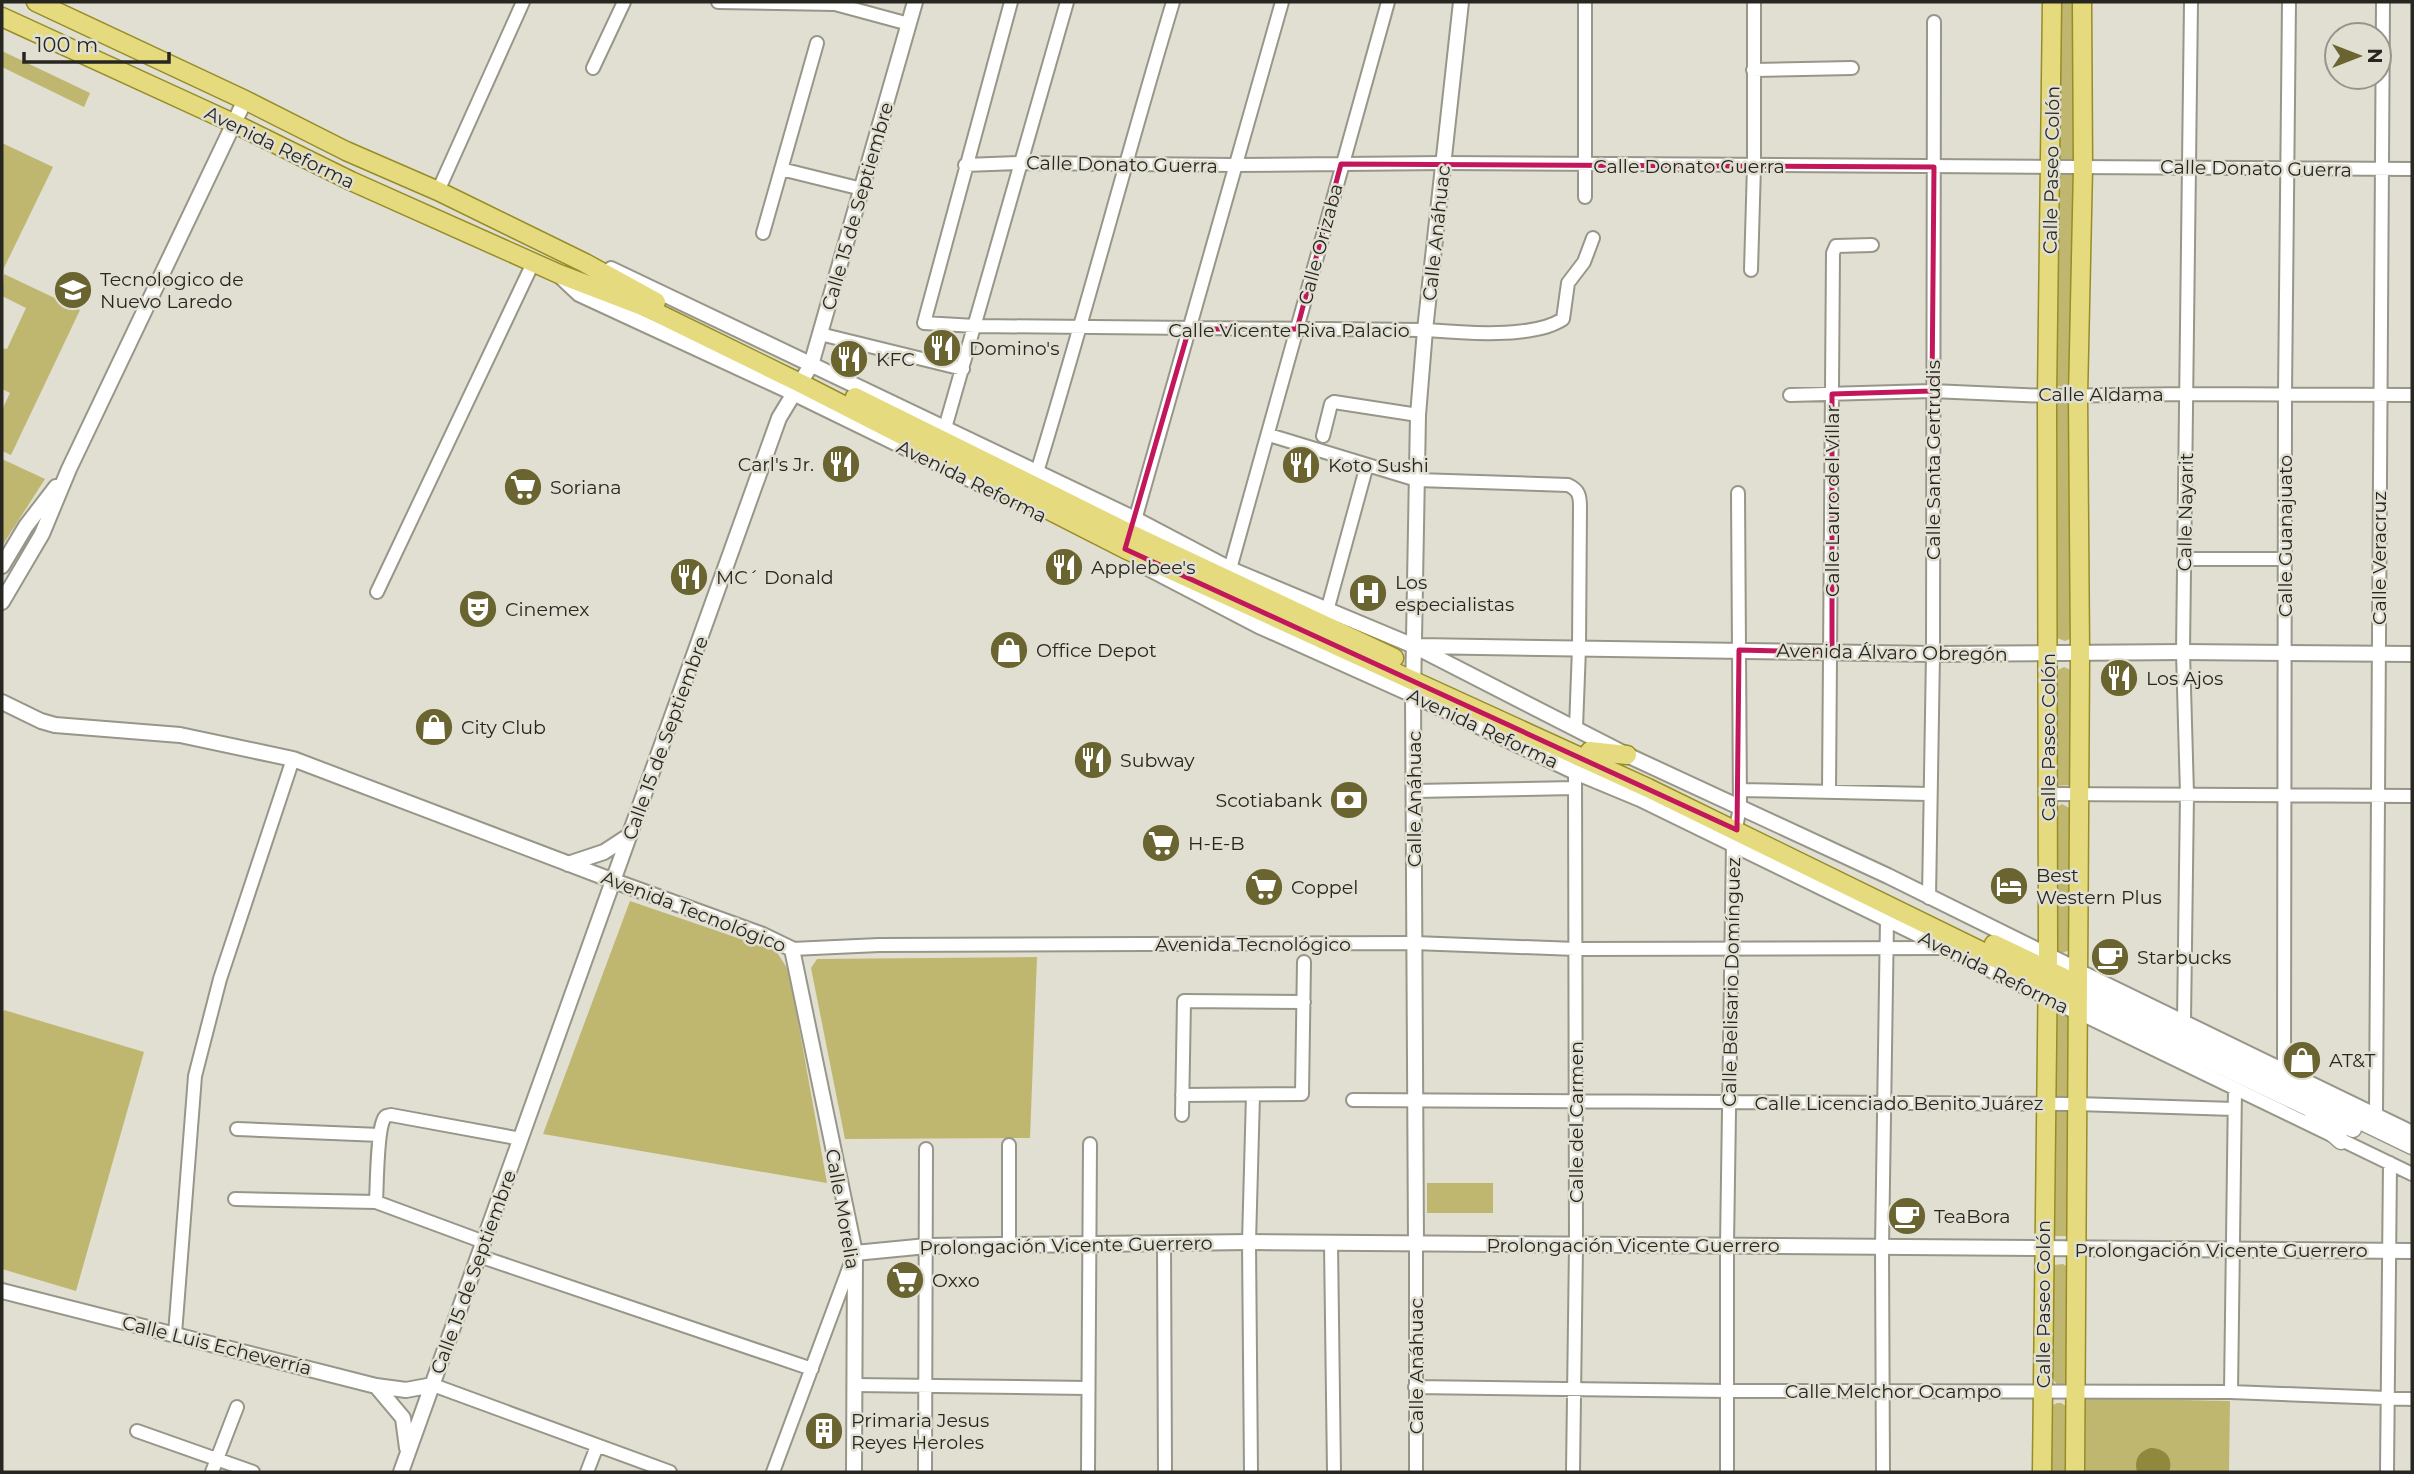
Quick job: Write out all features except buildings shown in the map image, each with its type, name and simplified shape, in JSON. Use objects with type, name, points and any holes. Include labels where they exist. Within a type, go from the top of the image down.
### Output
[{"type":"main road","name":"Avenida Reforma","points":[[36,2],[585,263],[802,378],[1414,681],[1591,757],[1737,825],[2047,977],[2412,1146]]},
{"type":"main road","name":"Calle Paseo Colón","points":[[2042,1472],[2048,794],[2047,396],[2052,2]]},
{"type":"main road","name":"Calle Paseo Colón","points":[[2075,1472],[2080,654],[2078,396],[2083,168],[2082,2]]},
{"type":"main road","name":"Avenida Reforma","points":[[2,17],[233,123],[351,181],[533,263],[645,307],[802,378]]},
{"type":"main road","name":"Avenida Reforma","points":[[1128,539],[1254,592],[1414,681]]},
{"type":"main road","points":[[1230,569],[1239,581],[1254,592]]},
{"type":"main road","points":[[1591,757],[1626,755]]},
{"type":"main road","points":[[1591,757],[1640,799]]},
{"type":"main road","name":"Avenida Reforma","points":[[2077,991],[2301,1105],[2412,1157]]},
{"type":"main road","points":[[2301,1105],[2341,1141]]},
{"type":"street","points":[[438,191],[523,2]]},
{"type":"street","points":[[593,68],[624,2]]},
{"type":"street","points":[[718,2],[835,3],[909,24]]},
{"type":"street","name":"Calle 15 de Septiembre","points":[[401,1472],[779,418],[802,378],[820,334],[915,2]]},
{"type":"street","points":[[965,165],[1011,2]]},
{"type":"street","points":[[945,428],[1067,2]]},
{"type":"street","points":[[1037,472],[1081,328],[1124,164],[1173,2]]},
{"type":"street","points":[[1128,539],[1282,2]]},
{"type":"street","name":"Calle Orizaba","points":[[1230,569],[1388,2]]},
{"type":"street","name":"Calle Anáhuac","points":[[1416,1472],[1413,791],[1418,415],[1461,2]]},
{"type":"street","points":[[1585,2],[1585,197]]},
{"type":"street","points":[[1751,270],[1754,2]]},
{"type":"street","name":"Calle Nayarit","points":[[2184,1022],[2187,794],[2183,652],[2190,2]]},
{"type":"street","name":"Calle Guanajuato","points":[[2284,1070],[2285,394],[2289,2]]},
{"type":"street","name":"Calle Veracruz","points":[[2376,1114],[2383,2]]},
{"type":"street","name":"Calle Santa Gertrudis","points":[[1929,898],[1933,654],[1934,22]]},
{"type":"street","points":[[763,233],[817,43]]},
{"type":"street","points":[[1753,70],[1852,68]]},
{"type":"street","points":[[2,602],[41,534],[69,469],[245,100]]},
{"type":"street","name":"Calle Donato Guerra","points":[[965,165],[1443,163],[1584,166],[2412,169]]},
{"type":"street","name":"Calle Vicente Riva Palacio","points":[[965,165],[924,323],[1081,328],[1425,330],[1480,334],[1551,327],[1563,319],[1569,283],[1584,262],[1593,238]]},
{"type":"street","points":[[781,169],[862,189]]},
{"type":"street","name":"Calle Lauro del Villar","points":[[1829,792],[1833,253],[1836,246],[1872,245]]},
{"type":"street","points":[[377,592],[533,263]]},
{"type":"street","points":[[820,334],[963,369]]},
{"type":"street","name":"Avenida Reforma","points":[[802,378],[945,428],[1037,472],[1128,539],[1230,569],[1414,646],[1626,755],[1887,919],[1945,948],[2047,977]]},
{"type":"street","name":"Calle Aldama","points":[[1790,395],[1932,391],[2047,396],[2412,395]]},
{"type":"street","points":[[1323,436],[1331,404],[1334,402],[1418,415]]},
{"type":"street","points":[[1269,435],[1417,480],[1568,485],[1576,489],[1580,495],[1576,727]]},
{"type":"street","points":[[1327,611],[1367,465]]},
{"type":"street","points":[[2,566],[26,526],[69,469]]},
{"type":"street","name":"Calle Belisario Domínguez","points":[[1727,1472],[1731,949],[1740,790],[1738,493]]},
{"type":"street","points":[[2185,559],[2285,559]]},
{"type":"street","name":"Avenida Álvaro Obregón","points":[[1414,646],[1933,654],[2412,654]]},
{"type":"street","name":"Avenida Reforma","points":[[1414,681],[1575,772],[1640,799],[1737,825],[1929,898],[2047,977],[2077,991],[2235,1088],[2412,1174]]},
{"type":"street","name":"Avenida Tecnológico","points":[[2,702],[41,721],[55,724],[180,735],[293,759],[763,935],[792,949],[879,944],[1414,943],[1576,948],[1945,948]]},
{"type":"street","points":[[175,1334],[195,1076],[220,979],[293,759]]},
{"type":"street","name":"Calle del Carmen","points":[[1573,1472],[1576,1246],[1575,772]]},
{"type":"street","points":[[1413,791],[1575,788]]},
{"type":"street","points":[[1740,790],[1929,794]]},
{"type":"street","points":[[2048,794],[2412,796]]},
{"type":"street","points":[[568,864],[604,852],[630,835]]},
{"type":"street","points":[[1882,1472],[1887,919]]},
{"type":"street","name":"Calle Morelia","points":[[792,949],[855,1253],[854,1472]]},
{"type":"street","points":[[1182,1095],[1302,1094],[1304,962]]},
{"type":"street","name":"Avenida Reforma","points":[[2077,991],[2184,1022],[2412,1132]]},
{"type":"street","points":[[1182,1115],[1184,1001],[1304,1002]]},
{"type":"street","points":[[2231,1392],[2235,1088]]},
{"type":"street","points":[[1251,1472],[1249,1242],[1253,1095]]},
{"type":"street","name":"Calle Licenciado Benito Juárez","points":[[1353,1100],[1885,1102],[2234,1109]]},
{"type":"street","points":[[376,1202],[380,1135],[382,1121],[386,1116],[521,1139]]},
{"type":"street","points":[[237,1129],[380,1135]]},
{"type":"street","points":[[1088,1472],[1090,1144]]},
{"type":"street","points":[[1009,1145],[1010,1245]]},
{"type":"street","points":[[925,1472],[926,1149]]},
{"type":"street","points":[[2387,1472],[2390,1164]]},
{"type":"street","points":[[235,1199],[376,1202],[482,1249],[812,1369]]},
{"type":"street","points":[[1164,1242],[1165,1472]]},
{"type":"street","name":"Prolongación Vicente Guerrero","points":[[855,1253],[927,1246],[1164,1242],[2412,1251]]},
{"type":"street","points":[[1331,1243],[1334,1472]]},
{"type":"street","points":[[773,1472],[855,1253]]},
{"type":"street","name":"Calle Luis Echeverría","points":[[2,1291],[376,1386],[406,1390],[433,1385]]},
{"type":"street","points":[[433,1385],[670,1472]]},
{"type":"street","points":[[854,1385],[1087,1388]]},
{"type":"street","points":[[376,1386],[403,1418],[408,1453]]},
{"type":"street","name":"Calle Melchor Ocampo","points":[[1415,1387],[2231,1392],[2412,1399]]},
{"type":"street","points":[[212,1472],[237,1408]]},
{"type":"street","points":[[137,1431],[253,1472]]},
{"type":"street","points":[[587,1472],[597,1446]]},
{"type":"highlighted area","points":[[1341,164],[1934,167],[1932,391],[1832,394],[1832,652],[1739,650],[1737,830],[1125,549],[1189,329],[1297,329]]},
{"type":"shaded area","points":[[2054,2],[2079,2],[2077,161],[2053,160]]},
{"type":"shaded area","points":[[2,51],[90,93],[84,107],[2,67]]},
{"type":"shaded area","points":[[2,143],[53,167],[2,272]]},
{"type":"shaded area","points":[[2053,171],[2077,171],[2073,387],[2054,386]]},
{"type":"shaded area","points":[[4,274],[80,310],[11,455],[2,451],[2,410],[10,393],[2,389],[2,348],[7,349],[26,308],[2,296]]},
{"type":"shaded area","points":[[2053,403],[2073,403],[2072,638],[2065,641],[2057,638],[2055,631]]},
{"type":"shaded area","points":[[2,459],[45,479],[2,546]]},
{"type":"shaded area","points":[[2064,667],[2071,670],[2074,676],[2073,785],[2053,786],[2054,677],[2058,670]]},
{"type":"shaded area","points":[[2062,804],[2073,810],[2070,950],[2062,953],[2054,948],[2056,808]]},
{"type":"shaded area","points":[[630,901],[776,951],[789,971],[827,1183],[543,1134]]},
{"type":"shaded area","points":[[1037,957],[1030,1138],[845,1139],[811,968],[817,959]]},
{"type":"shaded area","points":[[2048,1007],[2072,1017],[2069,1236],[2048,1236]]},
{"type":"shaded area","points":[[4,1010],[144,1052],[76,1291],[2,1269]]},
{"type":"shaded area","points":[[1427,1183],[1493,1183],[1493,1213],[1427,1213]]},
{"type":"shaded area","points":[[2063,1264],[2069,1268],[2067,1385],[2057,1385],[2050,1374],[2051,1271],[2054,1265]]},
{"type":"shaded area","points":[[2083,1398],[2230,1401],[2229,1472],[2082,1472]]},
{"type":"shaded area","points":[[2057,1403],[2068,1407],[2068,1472],[2048,1472],[2051,1406]]},
{"type":"shaded area","points":[[2150,1448],[2167,1455],[2170,1462],[2169,1472],[2137,1472],[2138,1457]]},
{"type":"place","name":"Tecnologico de Nuevo Laredo","points":[[73,290]]},
{"type":"place","name":"Domino's","points":[[942,348]]},
{"type":"place","name":"KFC","points":[[849,359]]},
{"type":"place","name":"Carl's Jr.","points":[[841,464]]},
{"type":"place","name":"Koto Sushi","points":[[1301,465]]},
{"type":"place","name":"Soriana","points":[[523,487]]},
{"type":"place","name":"Applebee's","points":[[1064,567]]},
{"type":"place","name":"MC´ Donald","points":[[689,577]]},
{"type":"place","name":"Los especialistas","points":[[1368,593]]},
{"type":"place","name":"Cinemex","points":[[478,609]]},
{"type":"place","name":"Office Depot","points":[[1009,650]]},
{"type":"place","name":"Los Ajos","points":[[2119,678]]},
{"type":"place","name":"City Club","points":[[434,727]]},
{"type":"place","name":"Subway","points":[[1093,760]]},
{"type":"place","name":"Scotiabank","points":[[1349,800]]},
{"type":"place","name":"H-E-B","points":[[1161,843]]},
{"type":"place","name":"Best Western Plus","points":[[2009,886]]},
{"type":"place","name":"Coppel","points":[[1264,887]]},
{"type":"place","name":"Starbucks","points":[[2110,957]]},
{"type":"place","name":"AT&T","points":[[2302,1060]]},
{"type":"place","name":"TeaBora","points":[[1907,1216]]},
{"type":"place","name":"Oxxo","points":[[905,1280]]},
{"type":"place","name":"Primaria Jesus Reyes Heroles","points":[[824,1431]]}]
